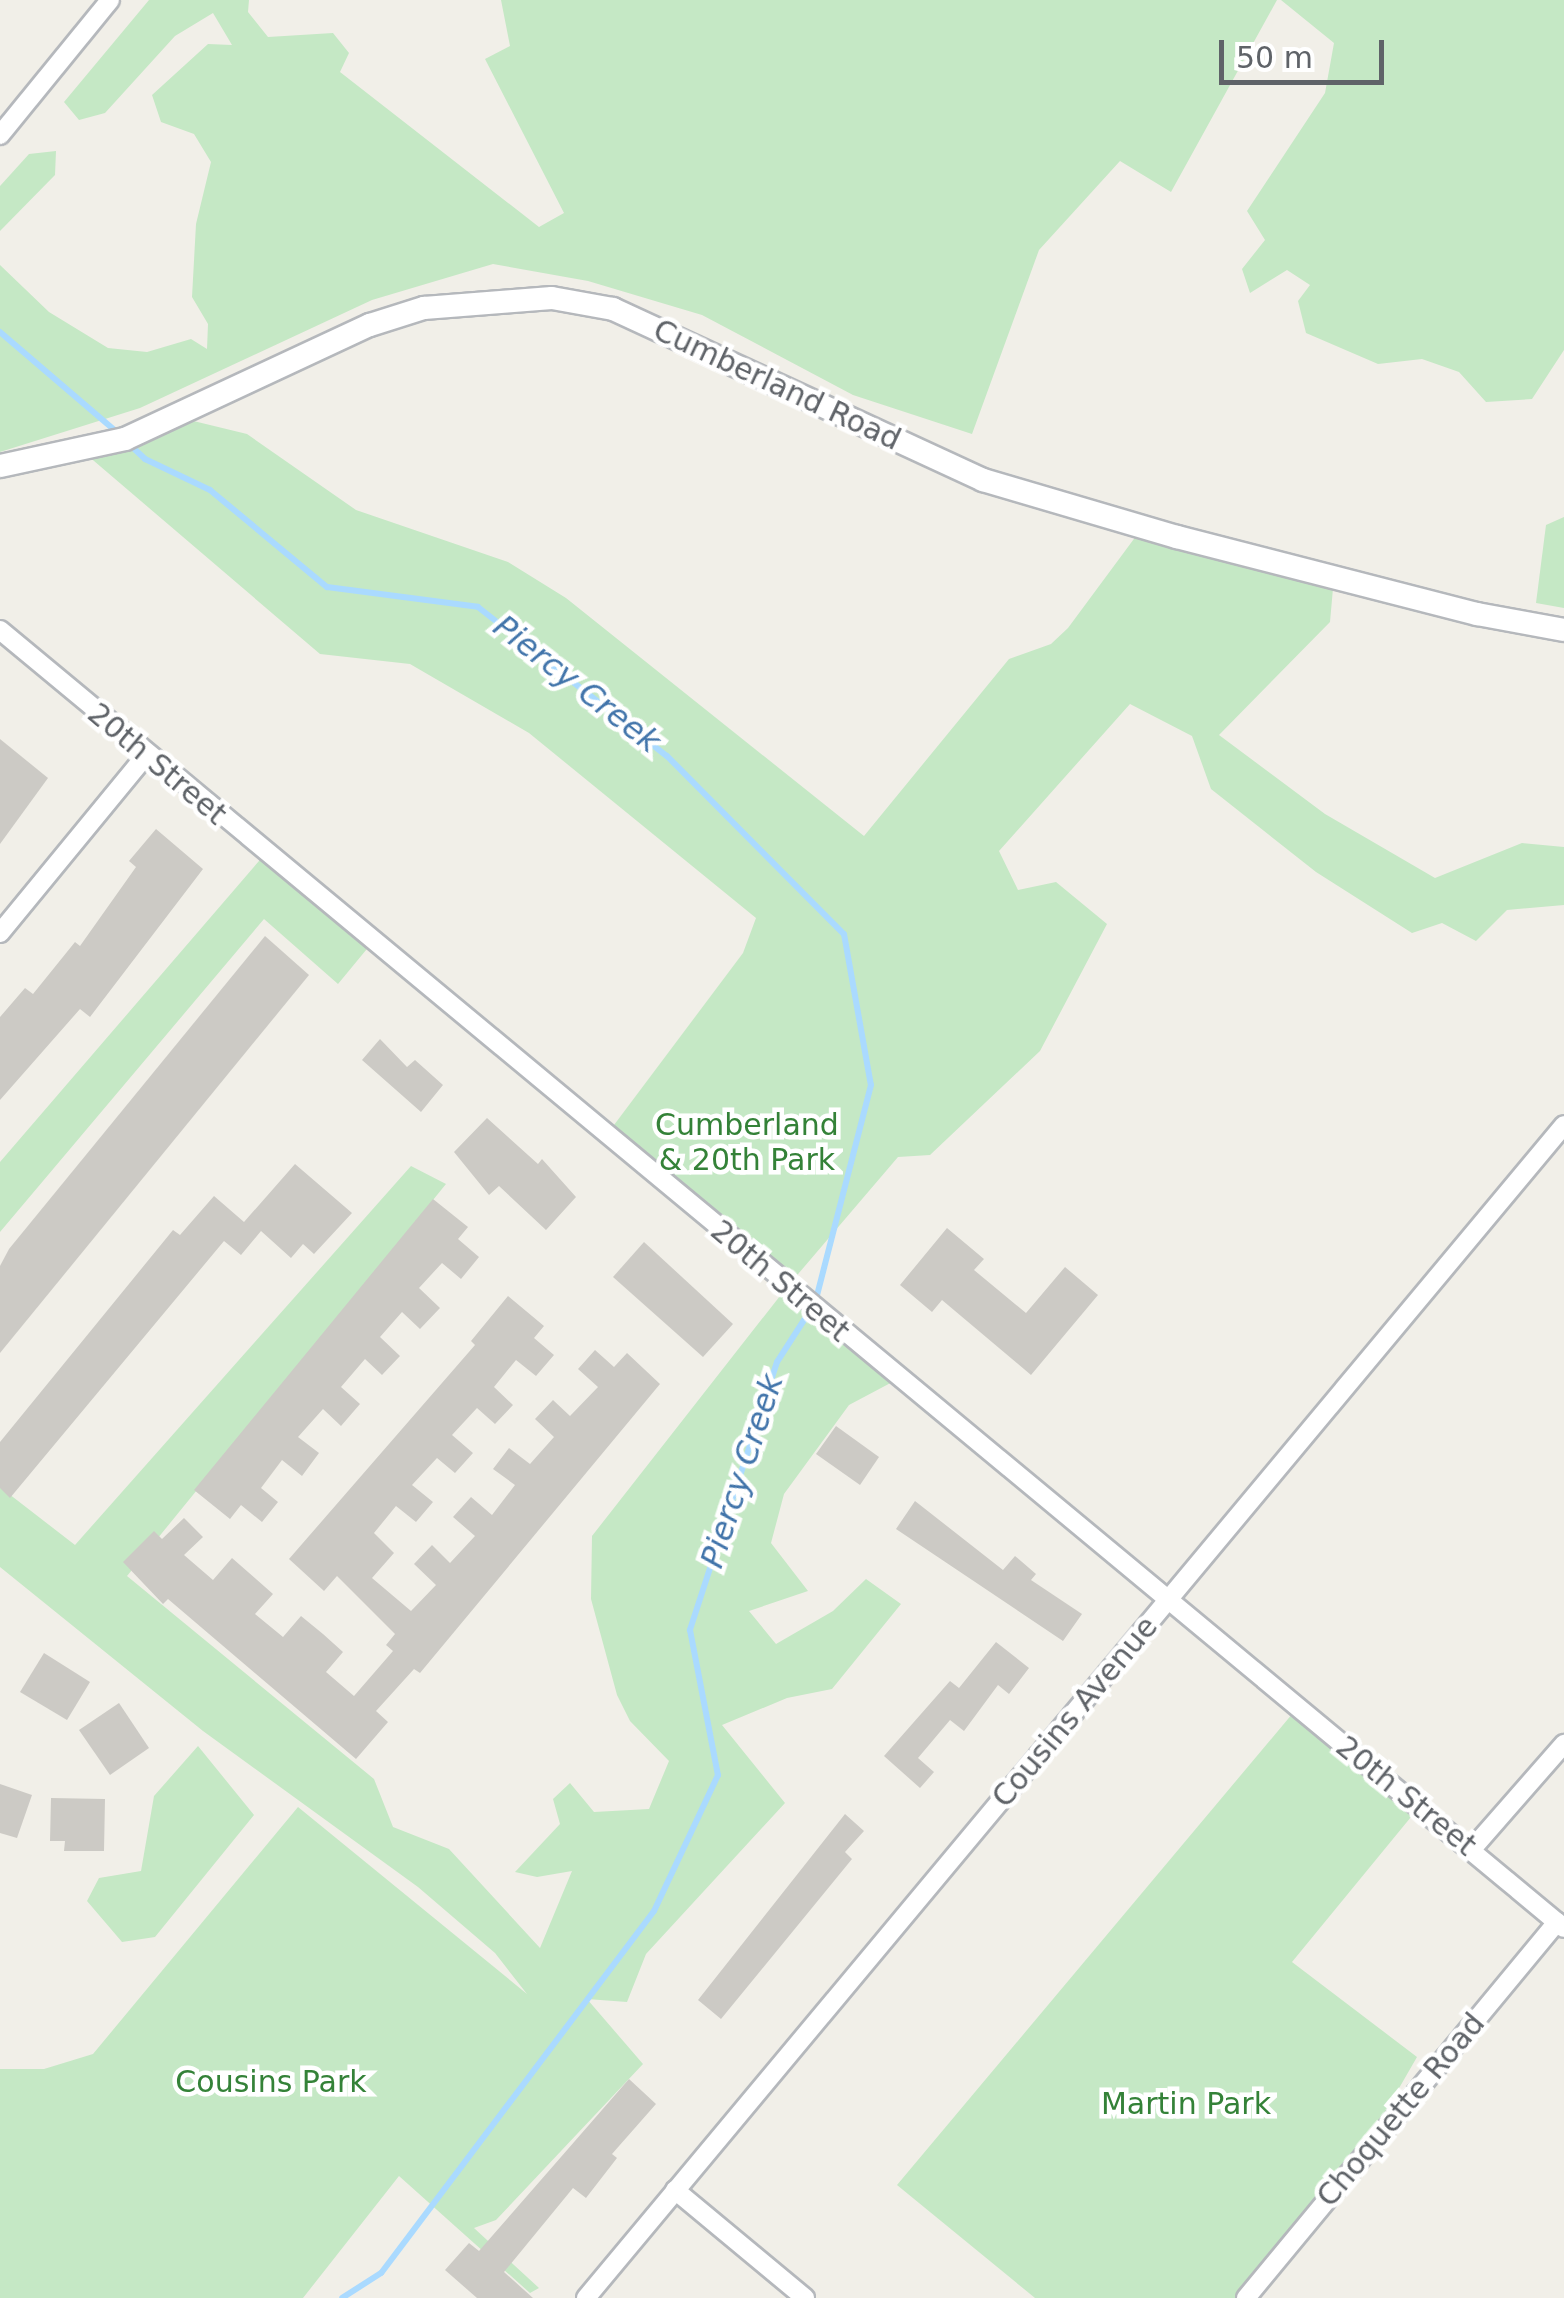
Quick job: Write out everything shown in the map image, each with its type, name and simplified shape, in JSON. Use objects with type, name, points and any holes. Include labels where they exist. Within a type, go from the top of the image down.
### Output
[{"type":"street","points":[[0,135],[110,0]]},
{"type":"street","name":"Cumberland Road","points":[[0,466],[124,439],[370,325],[424,308],[552,298],[629,316],[983,480],[1177,537],[1477,614],[1564,630]]},
{"type":"street","name":"20th Street","points":[[0,630],[839,1329],[1472,1848],[1560,1925]]},
{"type":"street","points":[[0,934],[146,755]]},
{"type":"street","name":"Cousins Avenue","points":[[586,2298],[1564,1126]]},
{"type":"street","points":[[1472,1848],[1564,1744]]},
{"type":"street","name":"Choquette Road","points":[[1246,2298],[1560,1925]]},
{"type":"street","points":[[675,2190],[805,2298]]},
{"type":"green space","points":[[149,0],[249,0],[248,12],[268,37],[333,33],[349,53],[340,72],[539,227],[564,213],[485,59],[510,46],[501,0],[1277,0],[1171,192],[1120,161],[1039,250],[972,434],[853,395],[702,315],[588,281],[493,264],[372,300],[140,408],[0,452],[0,265],[49,312],[108,348],[147,352],[191,339],[207,349],[208,324],[192,297],[196,224],[211,162],[194,134],[161,122],[152,95],[208,44],[232,45],[213,13],[175,36],[105,113],[79,120],[64,102]]},
{"type":"green space","points":[[1281,0],[1564,0],[1564,350],[1532,399],[1486,402],[1459,372],[1422,359],[1378,364],[1306,333],[1298,301],[1310,285],[1287,270],[1250,293],[1242,269],[1265,240],[1247,211],[1325,93],[1334,43]]},
{"type":"green space","points":[[56,151],[55,175],[0,231],[0,186],[29,154]]},
{"type":"green space","name":"Cumberland & 20th Park","points":[[177,417],[247,434],[356,510],[508,562],[566,598],[864,836],[1009,659],[1051,644],[1068,628],[1142,528],[1334,577],[1330,622],[1219,735],[1325,814],[1435,878],[1522,843],[1564,847],[1564,905],[1507,910],[1476,941],[1442,923],[1412,933],[1316,872],[1211,789],[1192,736],[1130,704],[999,851],[1018,890],[1056,882],[1107,924],[1040,1051],[930,1155],[898,1157],[787,1287],[605,1137],[743,953],[756,918],[529,733],[410,664],[320,654],[80,449]]},
{"type":"green space","points":[[1564,517],[1564,608],[1536,603],[1546,525]]},
{"type":"green space","points":[[265,854],[371,944],[338,984],[264,919],[0,1232],[0,1162]]},
{"type":"green space","name":"Cousins Park","points":[[411,1166],[446,1184],[127,1576],[374,1779],[393,1827],[449,1849],[540,1948],[572,1871],[537,1877],[515,1872],[560,1824],[553,1799],[570,1783],[594,1812],[649,1809],[669,1761],[630,1721],[617,1695],[591,1599],[592,1536],[787,1287],[898,1379],[849,1405],[784,1494],[771,1543],[808,1591],[749,1611],[776,1644],[833,1611],[866,1579],[901,1604],[832,1689],[787,1698],[722,1725],[785,1803],[646,1954],[627,2002],[587,1999],[643,2064],[496,2220],[474,2228],[539,2288],[530,2293],[399,2176],[303,2298],[0,2298],[0,2069],[44,2069],[93,2054],[298,1807],[527,1994],[495,1953],[418,1887],[203,1731],[0,1567],[0,1487],[75,1545]]},
{"type":"green space","name":"Martin Park","points":[[1298,1707],[1420,1806],[1292,1962],[1417,2057],[1353,2168],[1246,2298],[1035,2298],[897,2185]]},
{"type":"green space","points":[[198,1746],[254,1815],[155,1937],[122,1942],[87,1901],[99,1878],[141,1871],[154,1796]]},
{"type":"building","points":[[0,739],[48,778],[0,844]]},
{"type":"building","points":[[156,829],[203,869],[90,1017],[80,1009],[0,1100],[0,1017],[25,988],[33,994],[75,942],[80,946],[136,867],[129,861]]},
{"type":"building","points":[[265,936],[309,975],[0,1353],[0,1266],[9,1249]]},
{"type":"building","points":[[380,1039],[407,1067],[415,1060],[443,1085],[421,1112],[362,1060]]},
{"type":"building","points":[[487,1118],[538,1164],[542,1159],[576,1197],[546,1230],[499,1186],[489,1195],[454,1152]]},
{"type":"building","points":[[295,1164],[352,1213],[314,1254],[303,1244],[291,1258],[261,1231],[241,1255],[224,1241],[10,1498],[0,1488],[0,1442],[173,1230],[180,1235],[214,1196],[244,1222]]},
{"type":"building","points":[[433,1199],[468,1227],[458,1239],[479,1257],[461,1279],[442,1263],[419,1288],[440,1308],[420,1329],[402,1312],[380,1337],[400,1356],[382,1375],[365,1359],[341,1387],[360,1404],[341,1426],[323,1409],[298,1437],[319,1453],[302,1476],[282,1460],[261,1488],[278,1502],[262,1522],[241,1505],[230,1519],[194,1490]]},
{"type":"building","points":[[947,1228],[984,1259],[974,1270],[1026,1313],[1065,1267],[1098,1295],[1031,1375],[942,1300],[932,1312],[900,1285]]},
{"type":"building","points":[[644,1242],[733,1324],[703,1357],[613,1277]]},
{"type":"building","points":[[508,1296],[544,1326],[534,1338],[554,1355],[536,1376],[516,1360],[494,1387],[513,1405],[495,1424],[477,1408],[452,1435],[473,1453],[455,1473],[437,1458],[412,1485],[433,1502],[416,1522],[396,1506],[374,1533],[394,1553],[372,1578],[411,1611],[436,1585],[414,1564],[432,1545],[450,1563],[475,1536],[453,1517],[471,1497],[492,1515],[515,1485],[493,1469],[509,1448],[530,1464],[554,1437],[535,1419],[553,1400],[570,1416],[598,1387],[578,1369],[595,1350],[614,1367],[627,1353],[660,1384],[420,1673],[414,1669],[376,1711],[388,1722],[356,1759],[168,1599],[163,1604],[123,1562],[154,1531],[162,1539],[184,1518],[203,1537],[184,1555],[213,1580],[232,1558],[273,1594],[255,1614],[283,1637],[301,1616],[343,1652],[326,1672],[354,1696],[393,1651],[386,1645],[395,1634],[337,1576],[324,1591],[289,1559],[475,1345],[471,1341]]},
{"type":"building","points":[[836,1426],[879,1457],[860,1485],[816,1454]]},
{"type":"building","points":[[915,1501],[1003,1570],[1015,1556],[1036,1574],[1031,1580],[1082,1614],[1063,1641],[896,1529]]},
{"type":"building","points":[[996,1642],[1029,1668],[1009,1694],[998,1685],[964,1731],[950,1720],[918,1758],[934,1772],[920,1788],[884,1756],[950,1681],[959,1688]]},
{"type":"building","points":[[44,1653],[90,1682],[67,1720],[20,1692]]},
{"type":"building","points":[[119,1703],[149,1748],[110,1775],[79,1730]]},
{"type":"building","points":[[0,1784],[32,1795],[17,1838],[0,1833]]},
{"type":"building","points":[[51,1798],[105,1799],[104,1851],[64,1851],[65,1841],[50,1841]]},
{"type":"building","points":[[845,1814],[864,1831],[845,1852],[852,1859],[721,2019],[698,2000]]},
{"type":"building","points":[[629,2079],[656,2104],[612,2154],[617,2158],[586,2198],[573,2188],[504,2272],[533,2298],[477,2298],[445,2270],[469,2243],[479,2251]]},
{"type":"waterway","name":"Piercy Creek","points":[[0,332],[120,435]]},
{"type":"waterway","name":"Piercy Creek","points":[[129,444],[145,459],[210,490],[327,587],[478,607],[667,756],[844,934],[871,1085],[815,1303],[777,1362],[690,1630],[718,1775],[654,1911],[381,2273],[342,2298]]}]
